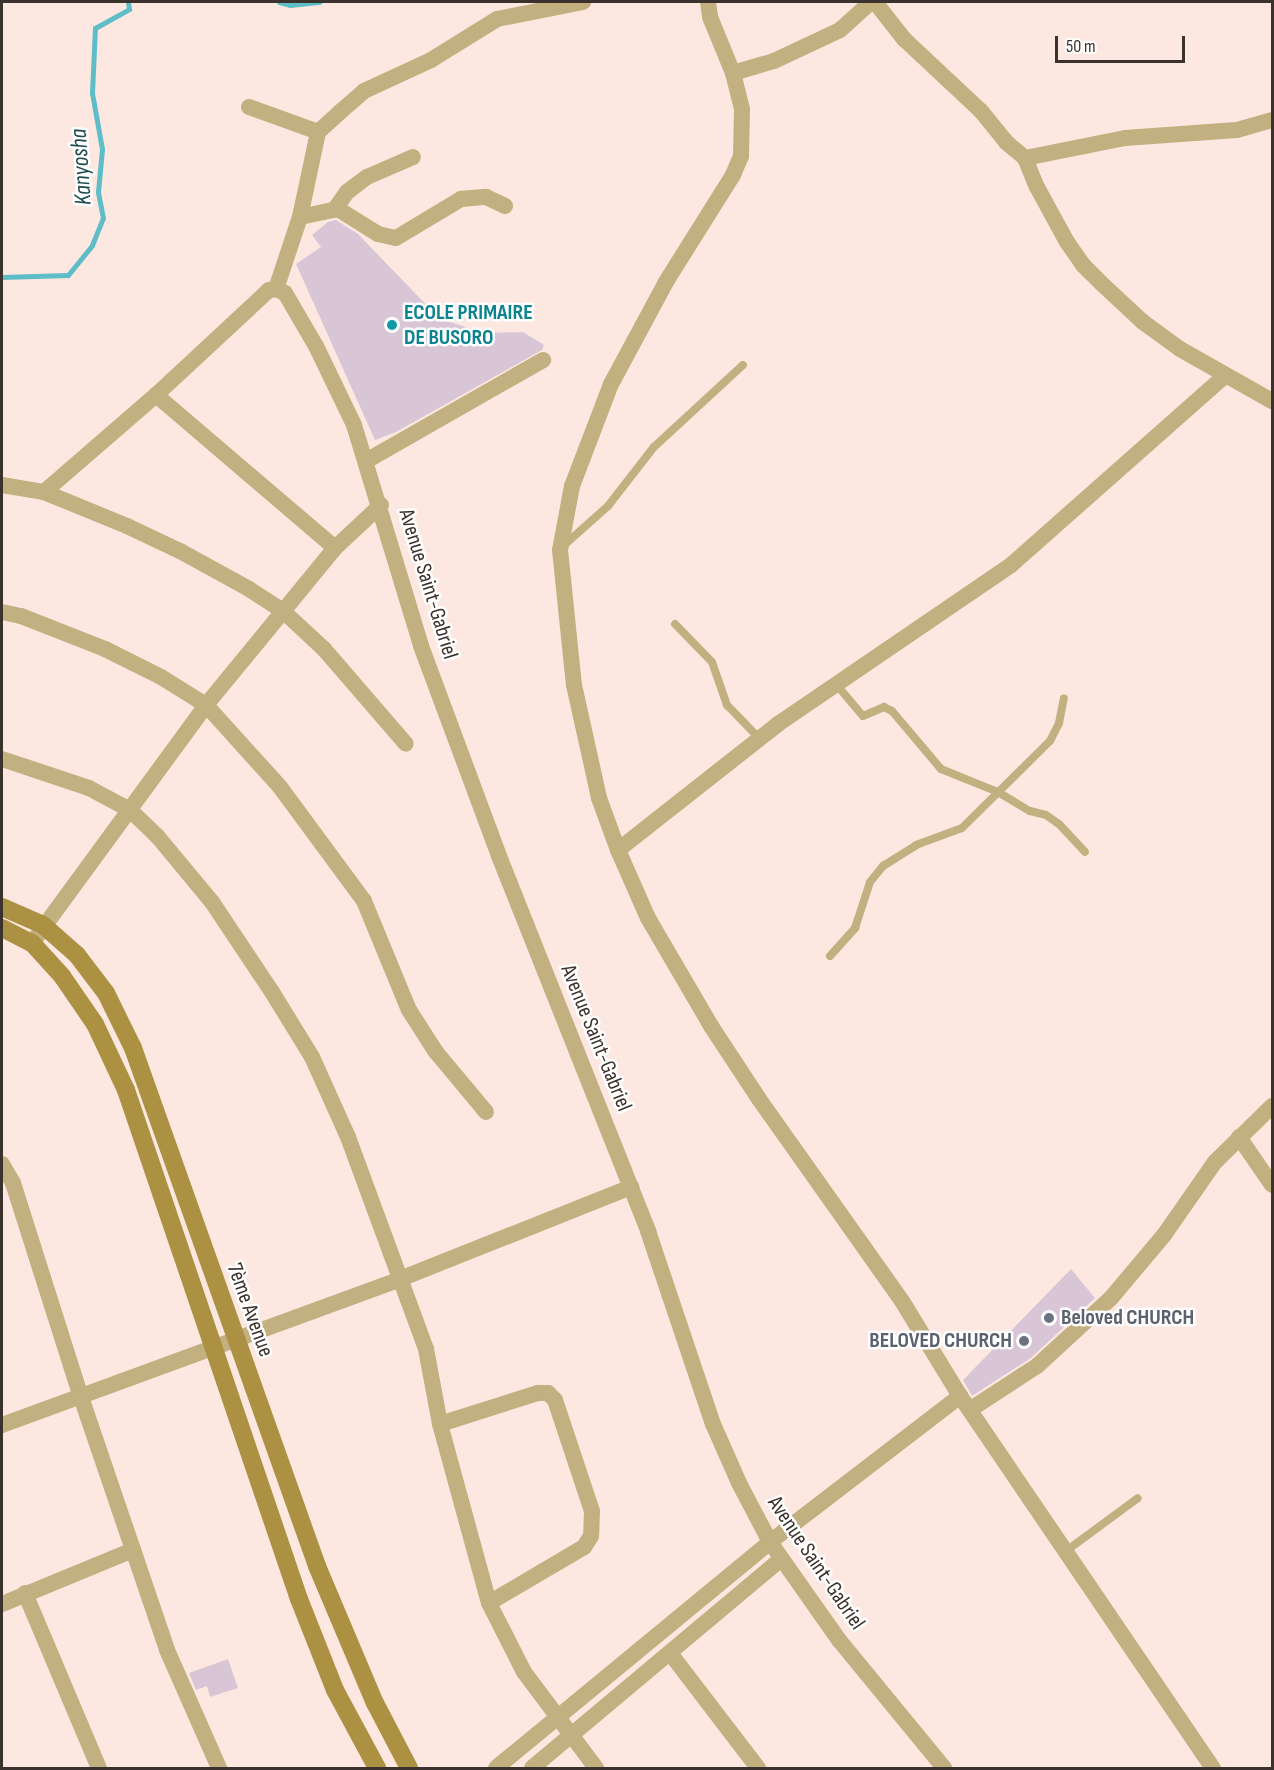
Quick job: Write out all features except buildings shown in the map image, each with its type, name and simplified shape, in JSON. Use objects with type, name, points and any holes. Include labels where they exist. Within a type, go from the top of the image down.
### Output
[{"type":"street","points":[[44,492],[156,395],[269,291],[276,289],[300,218],[311,155],[318,132],[364,91],[431,60],[497,19],[583,2]]},
{"type":"street","points":[[708,2],[710,18],[733,73],[742,109],[741,156],[733,175],[666,282],[611,384],[572,486],[560,550],[574,685],[599,798],[618,850],[648,918],[711,1026],[759,1099],[902,1301],[965,1403],[1213,1768]]},
{"type":"street","points":[[733,73],[774,61],[840,30],[873,2],[904,39],[981,111],[1006,142],[1025,158],[1036,187],[1083,265],[1143,322],[1180,349],[1272,402]]},
{"type":"street","points":[[249,107],[318,132]]},
{"type":"street","points":[[1025,158],[1125,138],[1238,130],[1272,120]]},
{"type":"street","points":[[335,209],[348,192],[367,177],[413,157]]},
{"type":"street","points":[[300,218],[335,209],[346,213],[378,234],[396,238],[461,199],[486,198],[506,206]]},
{"type":"street","name":"Avenue Saint-Gabriel","points":[[276,289],[285,293],[316,346],[354,425],[381,505],[421,646],[460,754],[632,1187],[713,1424],[738,1483],[770,1542],[839,1640],[944,1768]]},
{"type":"street","points":[[366,461],[543,360]]},
{"type":"street","points":[[618,850],[835,683],[1011,565],[1225,376]]},
{"type":"street","points":[[156,395],[335,548]]},
{"type":"street","points":[[2,485],[44,492],[180,551],[283,611],[324,649],[406,744]]},
{"type":"street","points":[[32,943],[206,705],[335,548],[381,505]]},
{"type":"street","points":[[2,612],[21,616],[105,650],[160,677],[206,705],[280,787],[323,842],[364,901],[409,1010],[436,1052],[486,1112]]},
{"type":"street","points":[[2,759],[89,788],[129,810],[158,837],[212,902],[312,1057],[348,1137],[426,1349],[440,1424],[489,1603],[524,1672],[596,1768]]},
{"type":"street","name":"7ème Avenue","points":[[2,907],[43,926],[77,955],[106,993],[133,1048],[317,1566],[375,1703],[409,1768]]},
{"type":"street","name":"7ème Avenue","points":[[2,928],[32,943],[62,976],[95,1024],[126,1090],[155,1170],[212,1347],[319,1650],[335,1690],[377,1768]]},
{"type":"street","points":[[496,1768],[770,1542],[965,1403],[1037,1366],[1111,1298],[1164,1235],[1215,1162],[1272,1107]]},
{"type":"street","points":[[1239,1137],[1272,1185]]},
{"type":"street","points":[[2,1164],[13,1183],[80,1394],[167,1650],[219,1768]]},
{"type":"street","points":[[2,1425],[80,1394],[400,1279],[632,1187]]},
{"type":"street","points":[[440,1424],[538,1393],[548,1393],[555,1400],[592,1511],[591,1536],[584,1547],[489,1603]]},
{"type":"street","points":[[2,1604],[133,1550]]},
{"type":"street","points":[[532,1768],[781,1559]]},
{"type":"street","points":[[25,1593],[99,1768]]},
{"type":"street","points":[[670,1653],[758,1768]]},
{"type":"lane","points":[[560,550],[608,506],[654,447],[743,365]]},
{"type":"lane","points":[[675,624],[712,662],[728,705],[760,739]]},
{"type":"lane","points":[[835,683],[863,716],[884,707],[892,711],[941,769],[998,792],[1059,824],[1085,852]]},
{"type":"lane","points":[[830,956],[855,928],[870,882],[882,866],[916,845],[962,828],[1050,741],[1059,723],[1064,698]]},
{"type":"lane","points":[[1066,1551],[1138,1498]]},
{"type":"waterway","name":"Kanyosha","points":[[2,277],[68,275],[92,245],[103,218],[98,192],[102,149],[92,93],[95,28],[129,9],[128,2]]},
{"type":"waterway","name":"Kanyosha","points":[[279,2],[290,5],[320,2]]},
{"type":"place","name":"ECOLE PRIMAIRE DE BUSORO","points":[[392,325]]},
{"type":"place","name":"Beloved CHURCH","points":[[1049,1318]]},
{"type":"place","name":"BELOVED CHURCH","points":[[1024,1341]]}]
